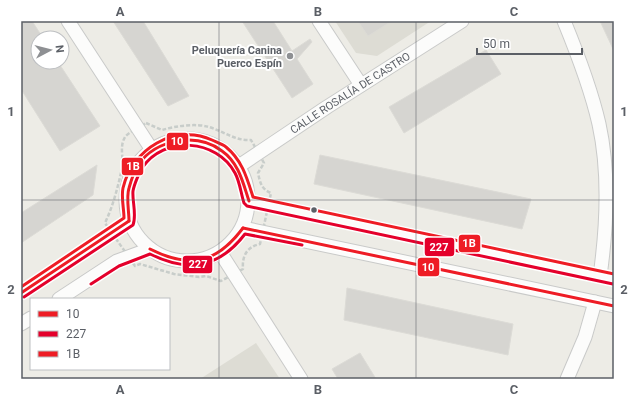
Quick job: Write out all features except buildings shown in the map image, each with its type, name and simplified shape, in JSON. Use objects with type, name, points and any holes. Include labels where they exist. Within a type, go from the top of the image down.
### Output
[{"type":"street","points":[[68,21],[152,150]]},
{"type":"street","points":[[319,21],[361,85]]},
{"type":"street","name":"CALLE ROSALÍA DE CASTRO","points":[[239,166],[361,85],[462,21]]},
{"type":"street","points":[[564,21],[582,64],[599,125],[607,189],[604,242],[600,276]]},
{"type":"street","points":[[190,139],[210,143],[226,152],[239,166],[247,185],[249,201],[248,212],[237,237],[220,252],[212,257],[197,261],[181,262],[164,257],[150,249],[137,236],[129,221],[126,204],[127,190],[133,171],[141,159],[152,150],[172,141],[190,139]]},
{"type":"street","points":[[249,201],[614,279]]},
{"type":"street","points":[[21,293],[129,221]]},
{"type":"street","points":[[242,228],[614,306]]},
{"type":"street","points":[[61,298],[117,261],[150,249]]},
{"type":"street","points":[[220,252],[302,379]]},
{"type":"street","points":[[567,379],[585,337],[595,302]]},
{"type":"street","points":[[21,324],[30,319]]},
{"type":"path","points":[[146,123],[162,130],[172,127],[208,127],[239,139],[251,140],[259,153],[264,163],[258,173],[260,184],[262,188],[270,193],[261,232],[260,244],[248,250],[243,256],[243,269],[221,281],[206,276],[199,277],[174,274],[140,264],[135,266],[105,223],[112,206],[122,167],[121,152],[126,136],[146,123]]},
{"type":"shaded area","points":[[335,21],[431,21],[377,56],[356,53]]},
{"type":"shaded area","points":[[256,343],[280,379],[200,379]]},
{"type":"transit line","name":"1B","points":[[21,287],[124,218],[122,192],[128,174],[136,162],[145,151],[157,143],[170,137],[184,135],[198,136],[212,140],[221,144],[232,152],[246,176],[253,197],[614,274]]},
{"type":"transit line","name":"10","points":[[129,221],[128,192],[135,170],[146,156],[155,149],[177,141],[189,140],[201,142],[212,145],[222,151],[233,161],[242,180],[249,201]]},
{"type":"transit line","name":"227","points":[[24,297],[133,225],[135,217],[133,191],[142,168],[152,157],[163,150],[176,146],[190,145],[216,153],[227,162],[237,177],[244,203],[247,206],[613,284]]},
{"type":"transit line","name":"10","points":[[21,293],[129,221]]},
{"type":"transit line","name":"10","points":[[243,228],[614,306]]},
{"type":"transit line","name":"10","points":[[150,249],[178,259],[190,261],[201,260],[212,256],[223,249],[243,228]]},
{"type":"transit line","name":"227","points":[[91,284],[119,266],[150,254],[177,264],[202,264],[225,254],[245,234],[302,245]]},
{"type":"place","name":"Peluquería Canina Puerco Espín","points":[[290,56]]}]
